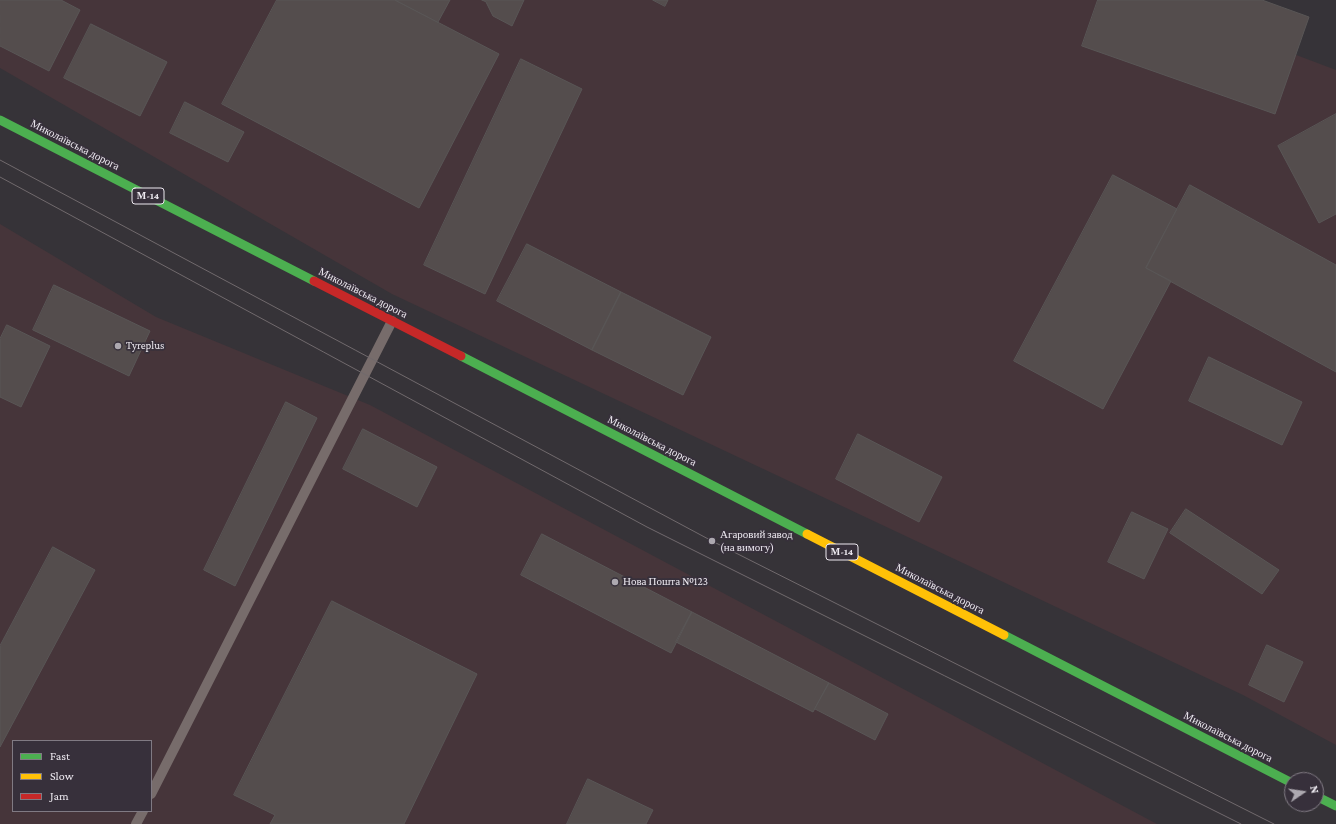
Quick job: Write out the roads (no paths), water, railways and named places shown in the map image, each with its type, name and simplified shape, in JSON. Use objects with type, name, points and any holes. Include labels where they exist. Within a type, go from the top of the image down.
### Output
[{"type":"main road","name":"Миколаївська дорога","points":[[0,120],[1284,780]]},
{"type":"main road","points":[[1324,800],[1336,806]]},
{"type":"lane","points":[[152,792],[392,321]]},
{"type":"lane","points":[[136,824],[142,812]]},
{"type":"tram line","points":[[0,160],[712,541],[1274,824]]},
{"type":"tram line","points":[[0,177],[647,527],[1241,824]]},
{"type":"place","name":"Tyreplus","points":[[118,346]]},
{"type":"place","name":"Агаровий завод (на вимогу)","points":[[712,541]]},
{"type":"place","name":"Нова Пошта №123","points":[[615,582]]}]
